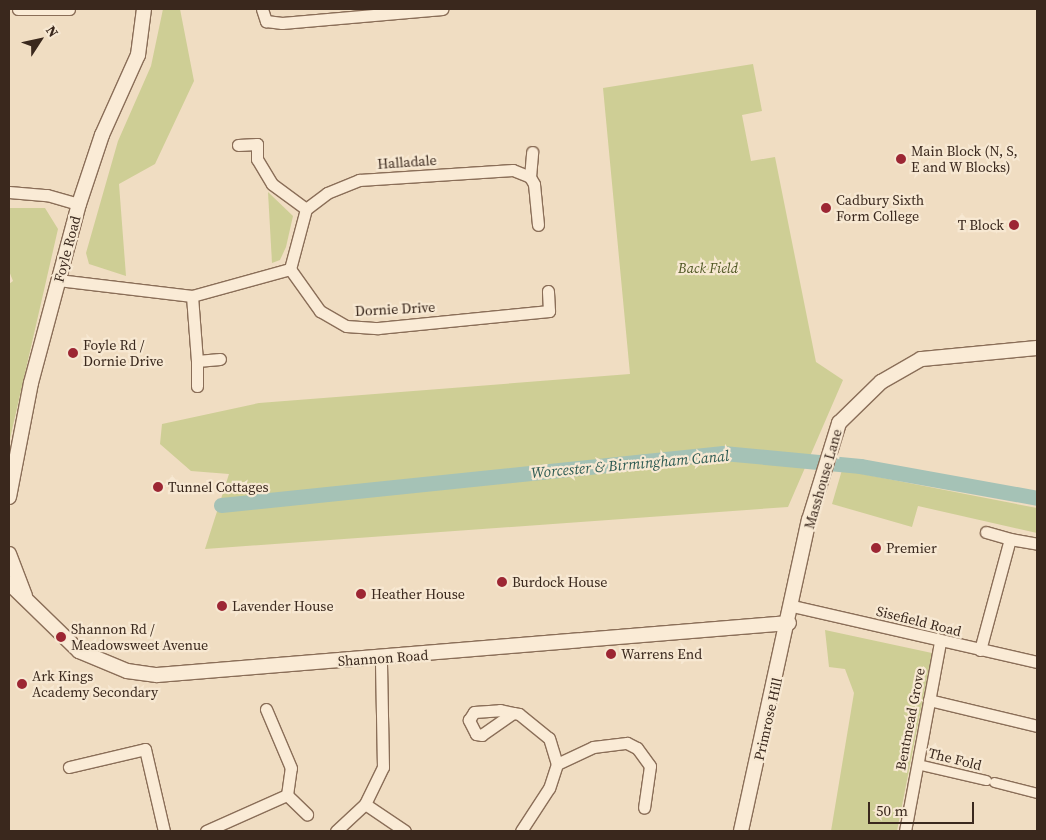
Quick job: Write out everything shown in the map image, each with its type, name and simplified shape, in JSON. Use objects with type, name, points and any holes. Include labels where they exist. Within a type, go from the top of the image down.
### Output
[{"type":"street","points":[[18,9],[69,9]]},
{"type":"street","name":"Foyle Road","points":[[9,497],[31,383],[78,204],[138,55],[144,9]]},
{"type":"street","points":[[262,9],[266,22],[282,23],[349,12],[442,9]]},
{"type":"street","points":[[58,280],[192,296],[290,269],[306,209],[272,184],[257,159],[256,144],[238,145]]},
{"type":"street","points":[[532,152],[530,177],[538,225]]},
{"type":"street","name":"Halladale","points":[[306,209],[327,193],[359,180],[513,170],[530,177]]},
{"type":"street","points":[[9,192],[47,195],[78,204]]},
{"type":"street","name":"Dornie Drive","points":[[290,269],[320,311],[346,326],[378,328],[549,311],[548,291]]},
{"type":"street","points":[[192,296],[198,386]]},
{"type":"street","name":"Masshouse Lane","points":[[793,606],[821,474],[839,423],[864,397],[909,364],[940,356],[1037,348]]},
{"type":"street","points":[[196,361],[220,359]]},
{"type":"street","points":[[986,532],[1037,544]]},
{"type":"street","points":[[980,650],[1010,539]]},
{"type":"street","points":[[9,554],[26,596]]},
{"type":"street","name":"Shannon Road","points":[[9,583],[26,596],[61,637],[127,672],[191,674],[789,623]]},
{"type":"street","name":"Primrose Hill","points":[[740,831],[793,606]]},
{"type":"street","name":"Sisefield Road","points":[[793,606],[940,643],[1037,662]]},
{"type":"street","name":"Bentmead Grove","points":[[907,831],[917,764],[940,643]]},
{"type":"street","points":[[336,831],[365,804],[383,767],[381,658]]},
{"type":"street","points":[[929,700],[1037,726]]},
{"type":"street","points":[[266,709],[287,752],[291,768],[287,795]]},
{"type":"street","points":[[513,713],[550,738],[557,764],[549,788],[521,831]]},
{"type":"street","points":[[557,764],[609,743],[632,746],[650,766],[644,808]]},
{"type":"street","points":[[69,767],[145,749],[164,831]]},
{"type":"street","name":"The Fold","points":[[917,764],[1037,793]]},
{"type":"street","points":[[287,795],[307,814]]},
{"type":"street","points":[[206,831],[287,795]]},
{"type":"street","points":[[365,804],[405,831]]},
{"type":"green space","points":[[163,9],[180,9],[194,81],[155,164],[119,184],[126,276],[89,264],[86,253],[118,141],[151,66]]},
{"type":"green space","name":"Back Field","points":[[753,64],[762,111],[742,115],[751,161],[775,157],[816,362],[843,380],[788,507],[205,549],[229,474],[191,471],[160,444],[162,424],[259,403],[630,374],[603,88]]},
{"type":"green space","points":[[268,192],[293,216],[286,247],[280,260],[272,263]]},
{"type":"green space","points":[[9,208],[45,208],[58,229],[9,443],[9,284],[13,281],[9,271]]},
{"type":"green space","points":[[842,470],[1037,508],[1037,533],[918,506],[912,527],[832,504]]},
{"type":"green space","points":[[825,630],[932,653],[897,831],[831,831],[854,693],[845,669],[829,667]]},
{"type":"waterway","name":"Worcester & Birmingham Canal","points":[[221,505],[723,453],[860,466],[1037,498]]},
{"type":"place","name":"Main Block (N, S, E and W Blocks)","points":[[901,159]]},
{"type":"place","name":"Cadbury Sixth Form College","points":[[826,208]]},
{"type":"place","name":"T Block","points":[[1014,225]]},
{"type":"place","name":"Foyle Rd / Dornie Drive","points":[[73,353]]},
{"type":"place","name":"Tunnel Cottages","points":[[158,487]]},
{"type":"place","name":"Premier","points":[[876,548]]},
{"type":"place","name":"Burdock House","points":[[502,582]]},
{"type":"place","name":"Heather House","points":[[361,594]]},
{"type":"place","name":"Lavender House","points":[[222,606]]},
{"type":"place","name":"Shannon Rd / Meadowsweet Avenue","points":[[61,637]]},
{"type":"place","name":"Warrens End","points":[[611,654]]},
{"type":"place","name":"Ark Kings Academy Secondary","points":[[22,684]]}]
